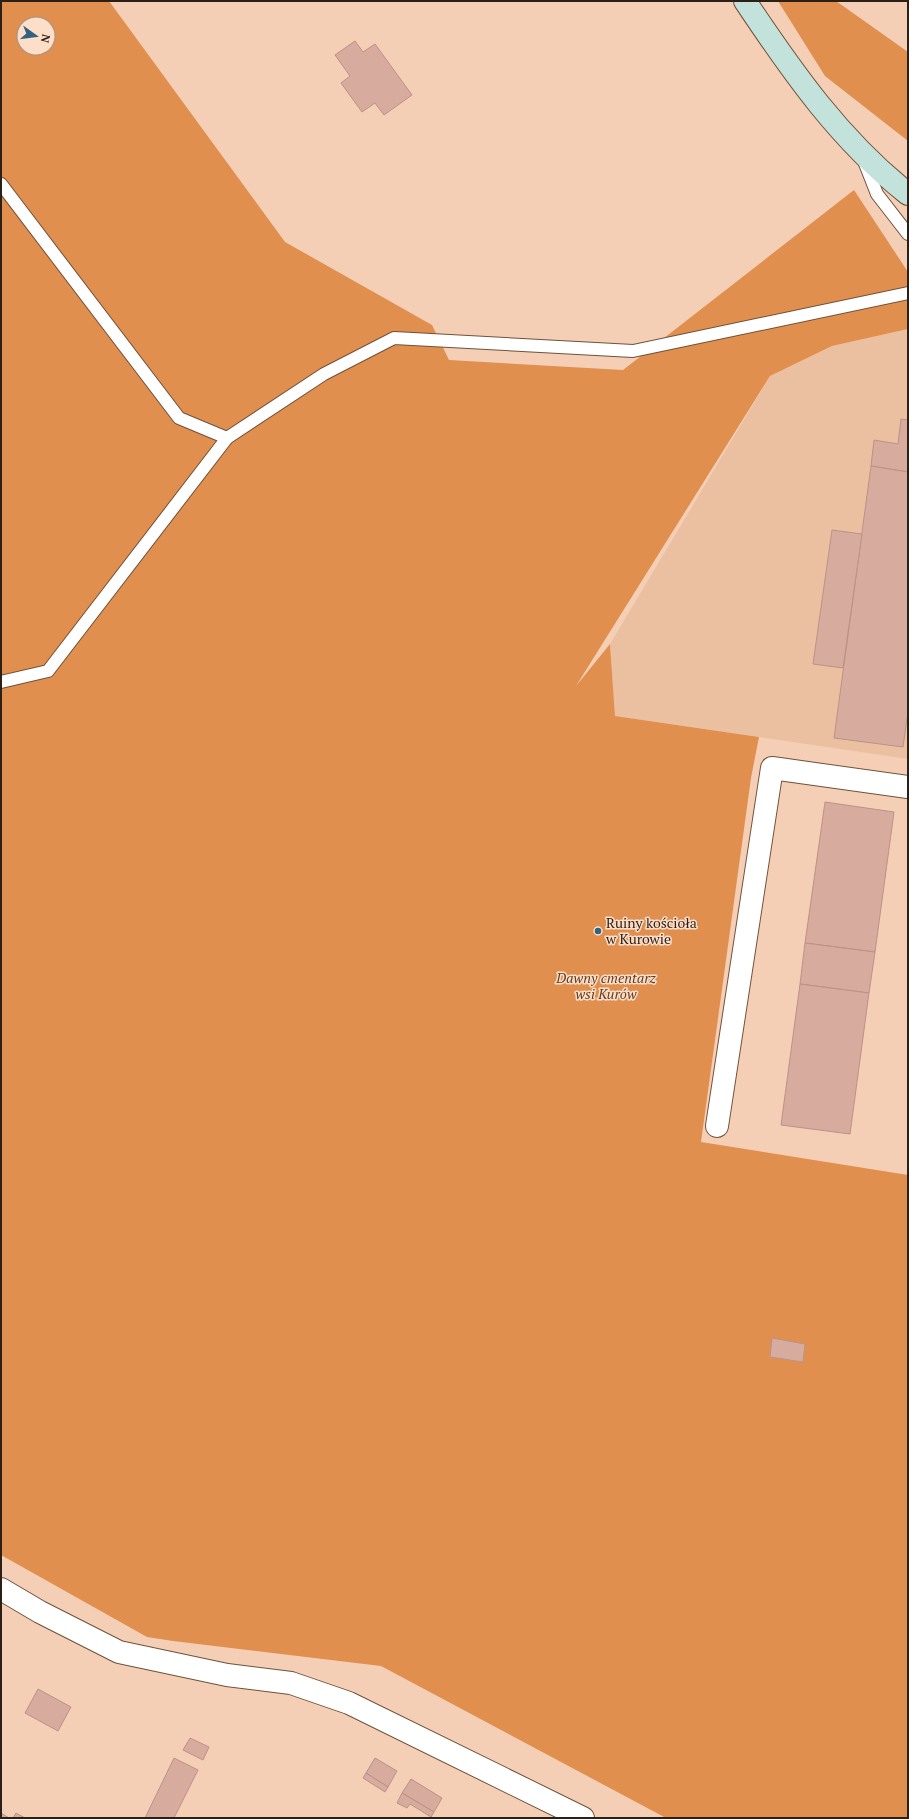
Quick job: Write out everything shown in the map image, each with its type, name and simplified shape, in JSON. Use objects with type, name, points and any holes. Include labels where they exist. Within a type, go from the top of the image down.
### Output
[{"type":"street","points":[[745,1],[819,106],[861,154],[908,194]]},
{"type":"street","points":[[717,1126],[772,768],[908,787]]},
{"type":"street","points":[[1,1589],[40,1612],[119,1652],[227,1674],[291,1683],[349,1704],[583,1818]]},
{"type":"lane","points":[[861,154],[877,194],[908,234]]},
{"type":"lane","points":[[1,184],[179,418],[227,438]]},
{"type":"lane","points":[[1,682],[48,671],[227,438],[324,374],[394,338],[632,351],[908,293]]},
{"type":"shaded area","points":[[908,329],[908,759],[615,716],[610,644],[770,376],[832,346]]},
{"type":"green space","name":"Dawny cmentarz wsi Kurów","points":[[1,1],[109,1],[285,242],[432,325],[449,360],[623,370],[854,190],[908,272],[908,329],[832,346],[770,376],[576,686],[610,644],[615,716],[759,737],[751,778],[701,1142],[908,1175],[908,1818],[666,1818],[381,1666],[147,1637],[1,1555]]},
{"type":"green space","points":[[778,1],[836,1],[908,52],[908,141],[825,76]]},
{"type":"building","points":[[355,41],[363,52],[375,44],[412,95],[384,115],[375,103],[362,112],[341,83],[350,76],[335,55]]},
{"type":"building","points":[[901,419],[908,420],[908,472],[871,466],[874,440],[898,444]]},
{"type":"building","points":[[871,466],[908,472],[908,712],[903,747],[834,738]]},
{"type":"building","points":[[832,530],[862,534],[843,668],[813,664]]},
{"type":"building","points":[[825,802],[894,812],[875,952],[805,943]]},
{"type":"building","points":[[805,943],[875,952],[869,993],[800,984]]},
{"type":"building","points":[[800,984],[869,993],[850,1134],[781,1125]]},
{"type":"building","points":[[772,1338],[805,1344],[803,1362],[770,1357]]},
{"type":"building","points":[[38,1689],[71,1707],[58,1731],[25,1713]]},
{"type":"building","points":[[190,1738],[209,1747],[203,1760],[183,1750]]},
{"type":"building","points":[[174,1758],[198,1770],[174,1818],[145,1818]]},
{"type":"building","points":[[375,1758],[397,1771],[388,1787],[366,1773]]},
{"type":"building","points":[[366,1773],[388,1787],[385,1792],[363,1778]]},
{"type":"building","points":[[411,1779],[442,1798],[434,1812],[402,1793]]},
{"type":"building","points":[[402,1793],[434,1812],[431,1817],[410,1804],[407,1808],[397,1803]]},
{"type":"building","points":[[1,1813],[9,1818],[1,1818]]},
{"type":"building","points":[[16,1813],[25,1818],[13,1818]]},
{"type":"place","name":"Ruiny kościoła w Kurowie","points":[[598,931]]}]
